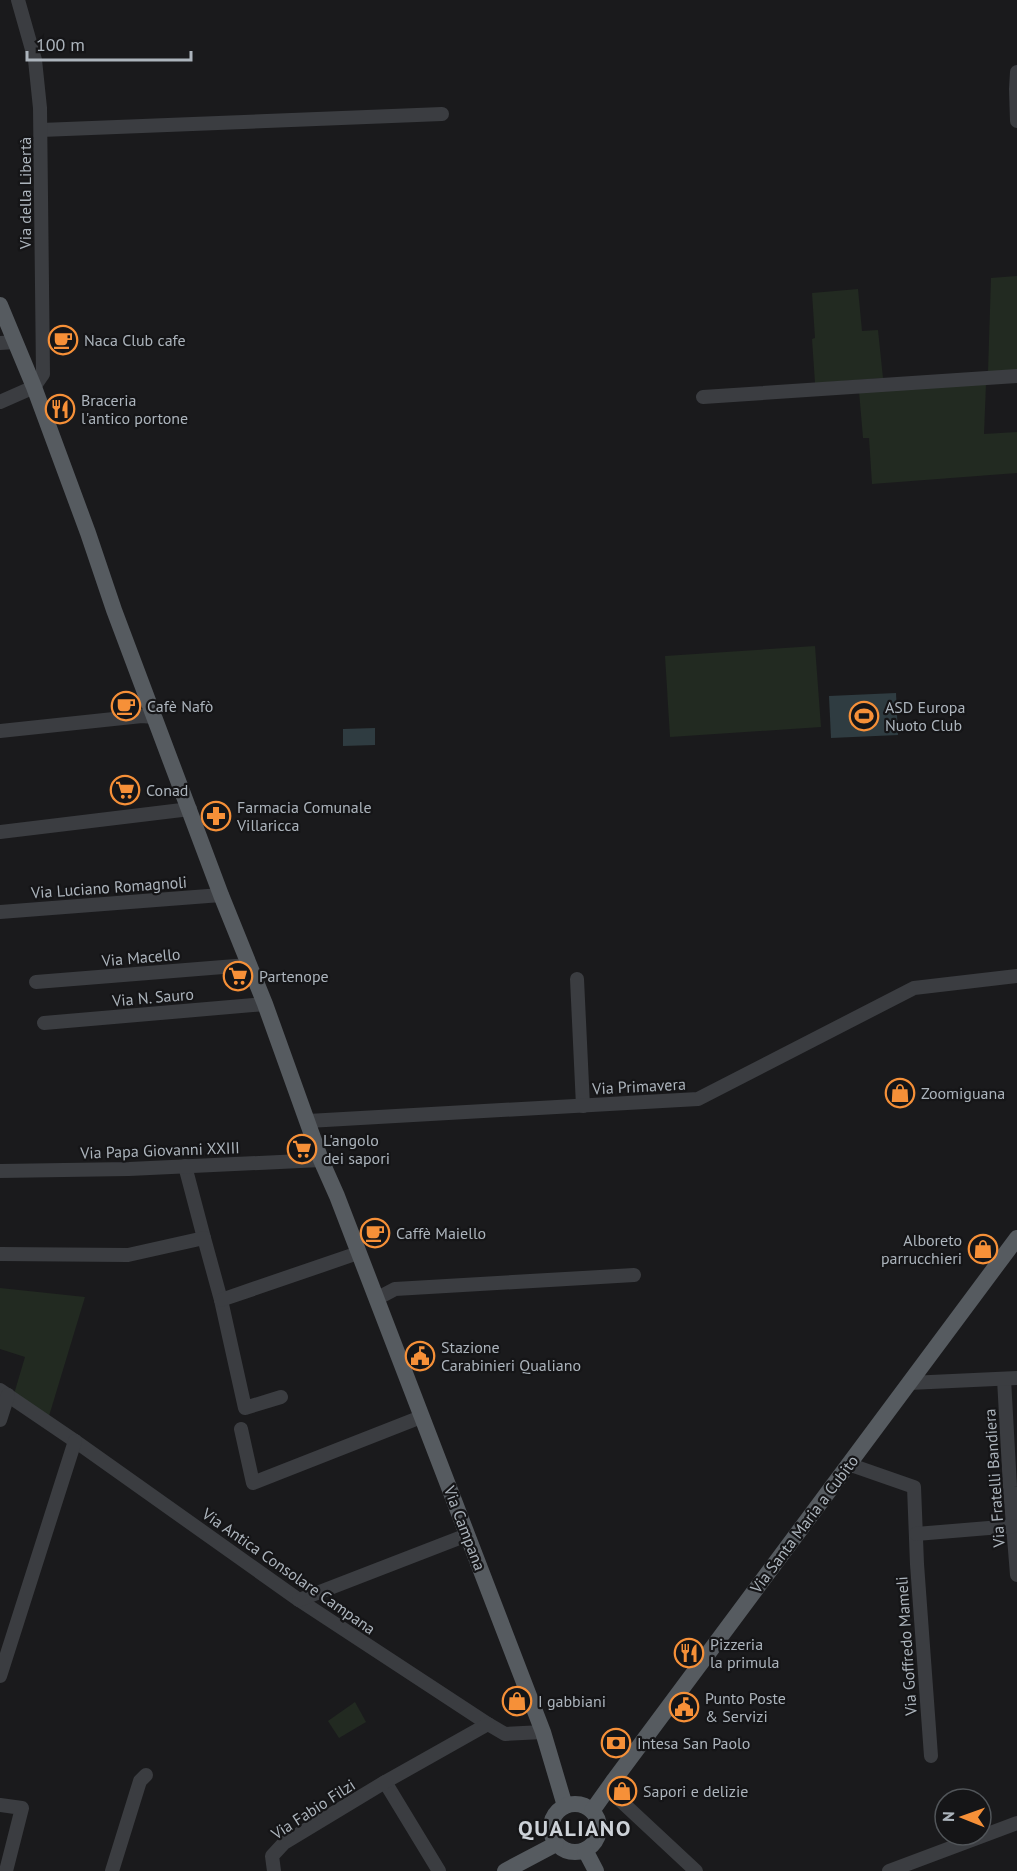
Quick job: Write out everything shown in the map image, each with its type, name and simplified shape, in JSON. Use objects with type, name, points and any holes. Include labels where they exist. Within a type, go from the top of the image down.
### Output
[{"type":"main road","name":"Via Campana","points":[[0,305],[8,342],[34,387],[154,717],[265,1004],[321,1160],[543,1732],[565,1806]]},
{"type":"main road","name":"Via Santa Maria a Cubito","points":[[592,1811],[1017,1238]]},
{"type":"main road","points":[[580,1804],[592,1811],[599,1824],[599,1832],[592,1846],[578,1852],[569,1852],[556,1844],[552,1837],[551,1822],[559,1810],[565,1806],[580,1804]]},
{"type":"main road","points":[[505,1871],[556,1844]]},
{"type":"main road","points":[[585,1850],[596,1871]]},
{"type":"street","name":"Via della Libertà","points":[[18,0],[35,60],[39,85],[41,130],[43,374],[34,387]]},
{"type":"street","points":[[1017,72],[1017,122]]},
{"type":"street","points":[[41,130],[442,114]]},
{"type":"street","points":[[703,397],[1017,376]]},
{"type":"street","points":[[0,402],[34,387]]},
{"type":"street","points":[[0,731],[142,716],[154,717]]},
{"type":"street","points":[[0,832],[190,809]]},
{"type":"street","name":"Via Luciano Romagnoli","points":[[0,912],[221,895]]},
{"type":"street","name":"Via Macello","points":[[36,982],[248,965]]},
{"type":"street","name":"Via Primavera","points":[[308,1121],[698,1099],[914,987],[1017,976]]},
{"type":"street","points":[[577,979],[583,1106]]},
{"type":"street","name":"Via N. Sauro","points":[[44,1023],[265,1004]]},
{"type":"street","name":"Via Papa Giovanni XXIII","points":[[0,1171],[129,1169],[321,1160]]},
{"type":"street","points":[[185,1166],[245,1408],[281,1396]]},
{"type":"street","points":[[0,1254],[128,1255],[204,1238]]},
{"type":"street","points":[[220,1300],[358,1252]]},
{"type":"street","points":[[376,1299],[395,1289],[634,1275]]},
{"type":"street","points":[[909,1383],[1011,1379]]},
{"type":"street","name":"Via Fratelli Bandiera","points":[[1011,1379],[1017,1567]]},
{"type":"street","points":[[0,1420],[4,1393]]},
{"type":"street","name":"Via Antica Consolare Campana","points":[[4,1393],[299,1600],[488,1724],[505,1734],[543,1732]]},
{"type":"street","points":[[241,1429],[253,1483],[421,1418]]},
{"type":"street","points":[[0,1676],[75,1441]]},
{"type":"street","name":"Via Goffredo Mameli","points":[[848,1464],[914,1488],[930,1756]]},
{"type":"street","points":[[916,1534],[1014,1529]]},
{"type":"street","points":[[299,1600],[467,1535]]},
{"type":"street","points":[[439,1871],[385,1782],[488,1724]]},
{"type":"street","points":[[112,1871],[140,1781],[146,1775]]},
{"type":"street","name":"Via Fabio Filzi","points":[[274,1871],[272,1856],[284,1843],[385,1782]]},
{"type":"street","points":[[608,1789],[696,1871]]},
{"type":"street","points":[[0,1805],[22,1808],[6,1871]]},
{"type":"street","points":[[889,1871],[1017,1823]]},
{"type":"shaded area","points":[[1017,276],[1017,370],[988,372],[991,278]]},
{"type":"shaded area","points":[[858,289],[862,331],[878,330],[883,378],[815,383],[812,293]]},
{"type":"shaded area","points":[[986,384],[984,434],[1017,432],[1017,473],[872,484],[869,438],[863,438],[859,391]]},
{"type":"shaded area","points":[[815,646],[821,727],[670,737],[665,656]]},
{"type":"shaded area","name":"ASD Europa Nuoto Club","points":[[896,693],[898,735],[831,738],[829,696]]},
{"type":"shaded area","points":[[375,728],[375,745],[343,746],[343,729]]},
{"type":"shaded area","points":[[0,1288],[85,1297],[49,1416],[14,1394],[25,1357],[0,1349]]},
{"type":"shaded area","points":[[355,1702],[366,1722],[339,1738],[328,1721]]},
{"type":"place","name":"Naca Club cafe","points":[[63,340]]},
{"type":"place","name":"Braceria l'antico portone","points":[[60,409]]},
{"type":"place","name":"Cafè Nafò","points":[[126,706]]},
{"type":"place","name":"ASD Europa Nuoto Club","points":[[864,716]]},
{"type":"place","name":"Conad","points":[[125,790]]},
{"type":"place","name":"Farmacia Comunale Villaricca","points":[[216,816]]},
{"type":"place","name":"Partenope","points":[[238,976]]},
{"type":"place","name":"Zoomiguana","points":[[900,1093]]},
{"type":"place","name":"L'angolo dei sapori","points":[[302,1149]]},
{"type":"place","name":"Caffè Maiello","points":[[375,1233]]},
{"type":"place","name":"Alboreto parrucchieri","points":[[983,1249]]},
{"type":"place","name":"Stazione Carabinieri Qualiano","points":[[420,1356]]},
{"type":"place","name":"Pizzeria la primula","points":[[689,1653]]},
{"type":"place","name":"I gabbiani","points":[[517,1701]]},
{"type":"place","name":"Punto Poste & Servizi","points":[[684,1707]]},
{"type":"place","name":"Intesa San Paolo","points":[[616,1743]]},
{"type":"place","name":"Sapori e delizie","points":[[622,1791]]},
{"type":"district","name":"QUALIANO","points":[[575,1828]]}]
